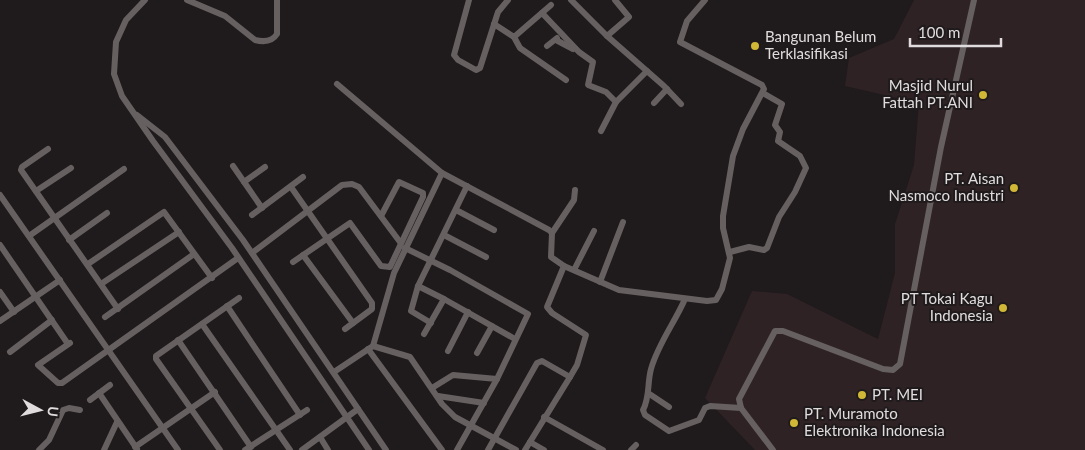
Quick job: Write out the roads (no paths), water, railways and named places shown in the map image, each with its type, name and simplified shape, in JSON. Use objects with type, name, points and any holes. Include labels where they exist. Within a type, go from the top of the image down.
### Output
[{"type":"street","points":[[145,0],[136,8],[120,30],[114,60],[114,74],[118,86],[132,111],[232,248],[369,450]]},
{"type":"street","points":[[187,0],[224,16],[255,40],[260,41],[270,40],[276,34],[277,0]]},
{"type":"street","points":[[469,0],[454,48],[454,54],[458,60],[476,70],[480,68],[498,12],[508,0]]},
{"type":"street","points":[[572,0],[607,36],[667,88],[681,104]]},
{"type":"street","points":[[607,36],[629,17],[615,0]]},
{"type":"street","points":[[575,190],[574,200],[552,233],[550,257],[564,266],[622,291],[707,302],[716,300],[727,275],[730,252],[723,228],[723,216],[733,156],[743,129],[763,93],[762,85],[680,42],[687,21],[705,0]]},
{"type":"street","points":[[773,450],[741,408],[740,394],[772,334],[777,330],[883,369],[892,370],[900,364],[935,177],[974,0]]},
{"type":"street","points":[[514,37],[551,5]]},
{"type":"street","points":[[542,13],[579,52]]},
{"type":"street","points":[[494,24],[514,37],[520,48],[527,54],[566,80]]},
{"type":"street","points":[[547,46],[562,34]]},
{"type":"street","points":[[556,40],[593,62],[588,85],[606,92],[616,102]]},
{"type":"street","points":[[601,131],[616,102],[647,71]]},
{"type":"street","points":[[337,84],[442,173],[552,233]]},
{"type":"street","points":[[654,103],[667,88]]},
{"type":"street","points":[[730,252],[749,246],[764,250],[767,248],[779,217],[795,192],[806,168],[800,156],[778,142],[780,132],[775,125],[782,104],[763,93]]},
{"type":"street","points":[[132,111],[166,137],[243,240],[386,450]]},
{"type":"street","points":[[48,149],[21,168],[118,309]]},
{"type":"street","points":[[233,166],[262,208]]},
{"type":"street","points":[[36,191],[71,168]]},
{"type":"street","points":[[244,182],[265,168]]},
{"type":"street","points":[[29,236],[124,169]]},
{"type":"street","points":[[293,262],[351,224],[381,266],[390,268],[442,173]]},
{"type":"street","points":[[252,215],[302,177]]},
{"type":"street","points":[[334,372],[371,348],[402,245],[423,193],[399,182],[381,216]]},
{"type":"street","points":[[252,253],[342,186],[352,184],[360,187],[402,245],[527,312],[528,317],[515,339],[497,379],[457,450]]},
{"type":"street","points":[[291,186],[372,303],[372,309],[345,329]]},
{"type":"street","points":[[430,324],[411,312],[418,286],[467,186]]},
{"type":"street","points":[[0,195],[178,450]]},
{"type":"street","points":[[456,210],[494,230]]},
{"type":"street","points":[[88,264],[163,212],[166,212],[212,278]]},
{"type":"street","points":[[69,240],[107,214]]},
{"type":"street","points":[[600,282],[623,222]]},
{"type":"street","points":[[574,270],[594,231]]},
{"type":"street","points":[[101,284],[179,232]]},
{"type":"street","points":[[444,235],[486,257]]},
{"type":"street","points":[[232,248],[243,240]]},
{"type":"street","points":[[0,245],[69,343],[38,365],[58,383],[62,383],[238,258]]},
{"type":"street","points":[[105,317],[194,254]]},
{"type":"street","points":[[302,255],[353,323]]},
{"type":"street","points":[[245,267],[256,260]]},
{"type":"street","points":[[525,450],[577,365],[586,335],[552,314],[547,307],[564,266]]},
{"type":"street","points":[[0,321],[60,280]]},
{"type":"street","points":[[418,286],[515,339]]},
{"type":"street","points":[[0,292],[14,312]]},
{"type":"street","points":[[220,450],[156,359],[158,353],[239,298]]},
{"type":"street","points":[[424,334],[444,299]]},
{"type":"street","points":[[686,299],[654,361],[648,400],[643,410],[645,415],[669,431],[698,420],[705,408],[710,406],[741,408]]},
{"type":"street","points":[[227,306],[300,415]]},
{"type":"street","points":[[448,351],[468,312]]},
{"type":"street","points":[[10,352],[52,320]]},
{"type":"street","points":[[202,324],[290,450]]},
{"type":"street","points":[[477,353],[492,326]]},
{"type":"street","points":[[178,340],[215,392],[248,448],[307,410]]},
{"type":"street","points":[[371,348],[410,357],[455,417],[516,450]]},
{"type":"street","points":[[371,348],[442,450]]},
{"type":"street","points":[[488,450],[538,362],[545,362],[570,377]]},
{"type":"street","points":[[432,388],[453,374],[497,379]]},
{"type":"street","points":[[90,400],[110,386]]},
{"type":"street","points":[[99,393],[136,448],[215,392]]},
{"type":"street","points":[[648,393],[669,407]]},
{"type":"street","points":[[438,396],[484,403]]},
{"type":"street","points":[[39,450],[49,440],[63,410],[69,408],[80,410]]},
{"type":"street","points":[[302,450],[358,409]]},
{"type":"street","points":[[544,417],[603,450]]},
{"type":"street","points":[[104,450],[117,422]]},
{"type":"street","points":[[320,438],[328,450]]},
{"type":"street","points":[[530,442],[544,450]]},
{"type":"place","name":"Bangunan Belum Terklasifikasi","points":[[755,46]]},
{"type":"place","name":"Masjid Nurul Fattah PT.ANI","points":[[983,95]]},
{"type":"place","name":"PT. Aisan Nasmoco Industri","points":[[1014,188]]},
{"type":"place","name":"PT Tokai Kagu Indonesia","points":[[1003,308]]},
{"type":"place","name":"PT. MEI","points":[[862,395]]},
{"type":"place","name":"PT. Muramoto Elektronika Indonesia","points":[[794,423]]}]
